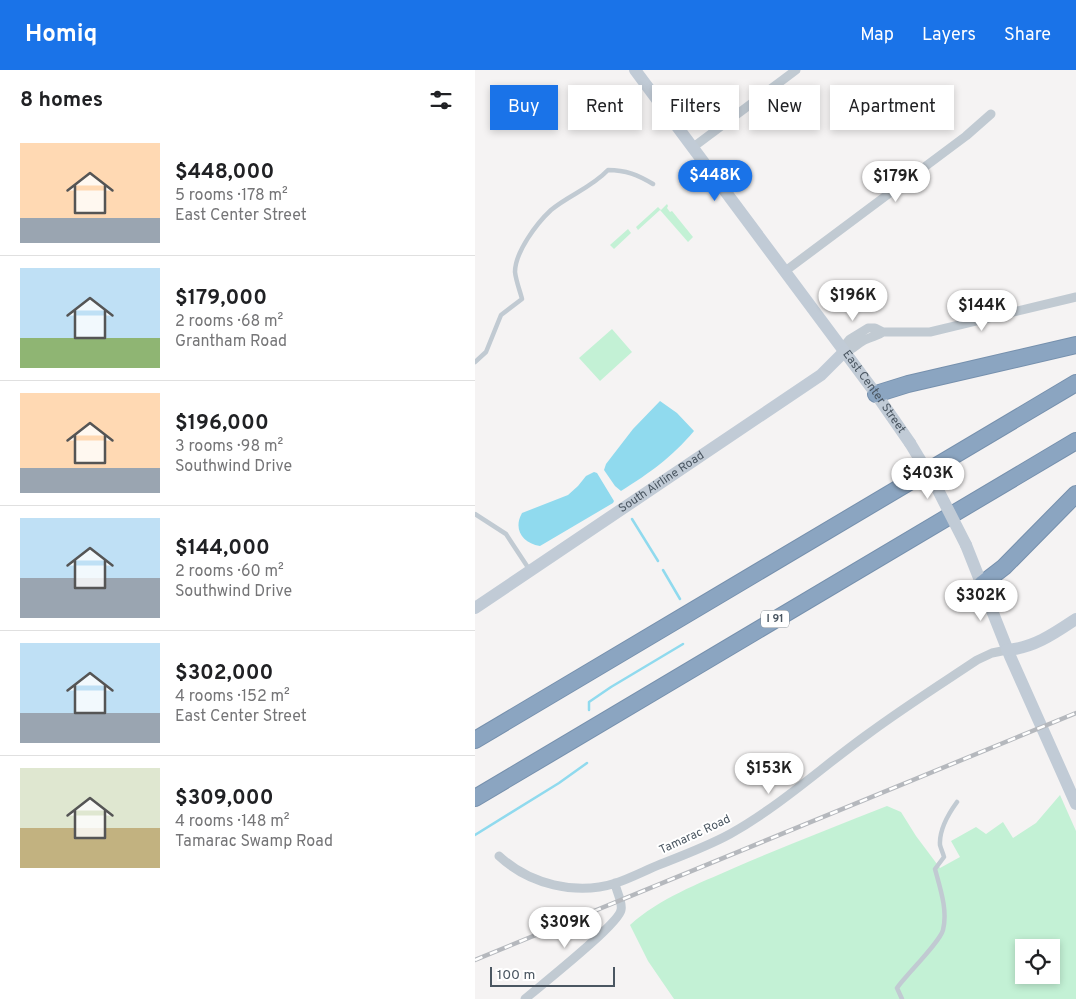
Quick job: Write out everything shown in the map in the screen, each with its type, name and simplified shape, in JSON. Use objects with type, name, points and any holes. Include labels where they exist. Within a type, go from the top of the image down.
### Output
[{"type":"highway","points":[[876,394],[908,384],[1076,344]]},
{"type":"highway","points":[[475,740],[1076,383]]},
{"type":"highway","name":"I 91","points":[[475,798],[1076,441]]},
{"type":"highway","points":[[982,584],[1004,567],[1076,494]]},
{"type":"main road","name":"East Center Street","points":[[635,70],[876,394],[910,443],[937,488],[966,545],[1007,650],[1075,802]]},
{"type":"main road","name":"South Airline Road","points":[[475,608],[821,375],[844,352]]},
{"type":"main road","points":[[1007,650],[1021,649],[1034,645],[1076,619]]},
{"type":"street","points":[[781,81],[782,70]]},
{"type":"street","points":[[692,148],[796,70]]},
{"type":"street","points":[[784,272],[967,136],[991,114]]},
{"type":"street","points":[[844,352],[848,340],[863,330],[875,328],[883,332],[917,333],[936,331],[1076,298]]},
{"type":"street","name":"Tamarac Road","points":[[499,856],[521,873],[551,884],[589,887],[615,883],[711,844],[730,834],[774,805],[868,734],[987,654],[1007,650]]},
{"type":"street","points":[[525,999],[613,923],[619,915],[621,906],[615,883]]},
{"type":"lane","points":[[475,362],[486,352],[501,315],[522,299],[515,272],[520,252],[532,233],[552,210],[600,179],[608,170],[623,170],[637,174],[653,184]]},
{"type":"lane","points":[[475,514],[506,534],[530,570]]},
{"type":"lane","points":[[902,999],[897,988],[943,932],[944,902],[935,869],[944,857],[940,844],[943,829],[951,810],[957,802]]},
{"type":"green space","points":[[667,204],[670,212],[672,211],[693,237],[688,242],[660,210],[638,230],[636,227],[658,207],[661,210]]},
{"type":"green space","points":[[628,229],[631,233],[614,249],[610,245]]},
{"type":"green space","points":[[612,329],[632,352],[600,381],[579,358]]},
{"type":"green space","points":[[1060,795],[1076,831],[1076,999],[674,999],[648,961],[630,925],[654,907],[693,886],[887,806],[901,812],[940,868],[960,857],[951,841],[976,827],[986,834],[1003,822],[1013,838],[1036,823]]},
{"type":"water","points":[[660,401],[677,413],[694,431],[660,464],[621,491],[615,486],[604,470],[606,464],[633,429]]},
{"type":"water","points":[[594,472],[597,473],[614,501],[613,503],[540,546],[528,542],[524,538],[518,524],[522,513],[568,495],[586,476]]},
{"type":"waterway","points":[[632,519],[658,561]]},
{"type":"waterway","points":[[663,570],[680,599]]},
{"type":"waterway","points":[[589,710],[589,702],[683,644]]},
{"type":"waterway","points":[[475,835],[559,783],[587,763]]},
{"type":"railway","points":[[475,960],[1076,713]]}]
